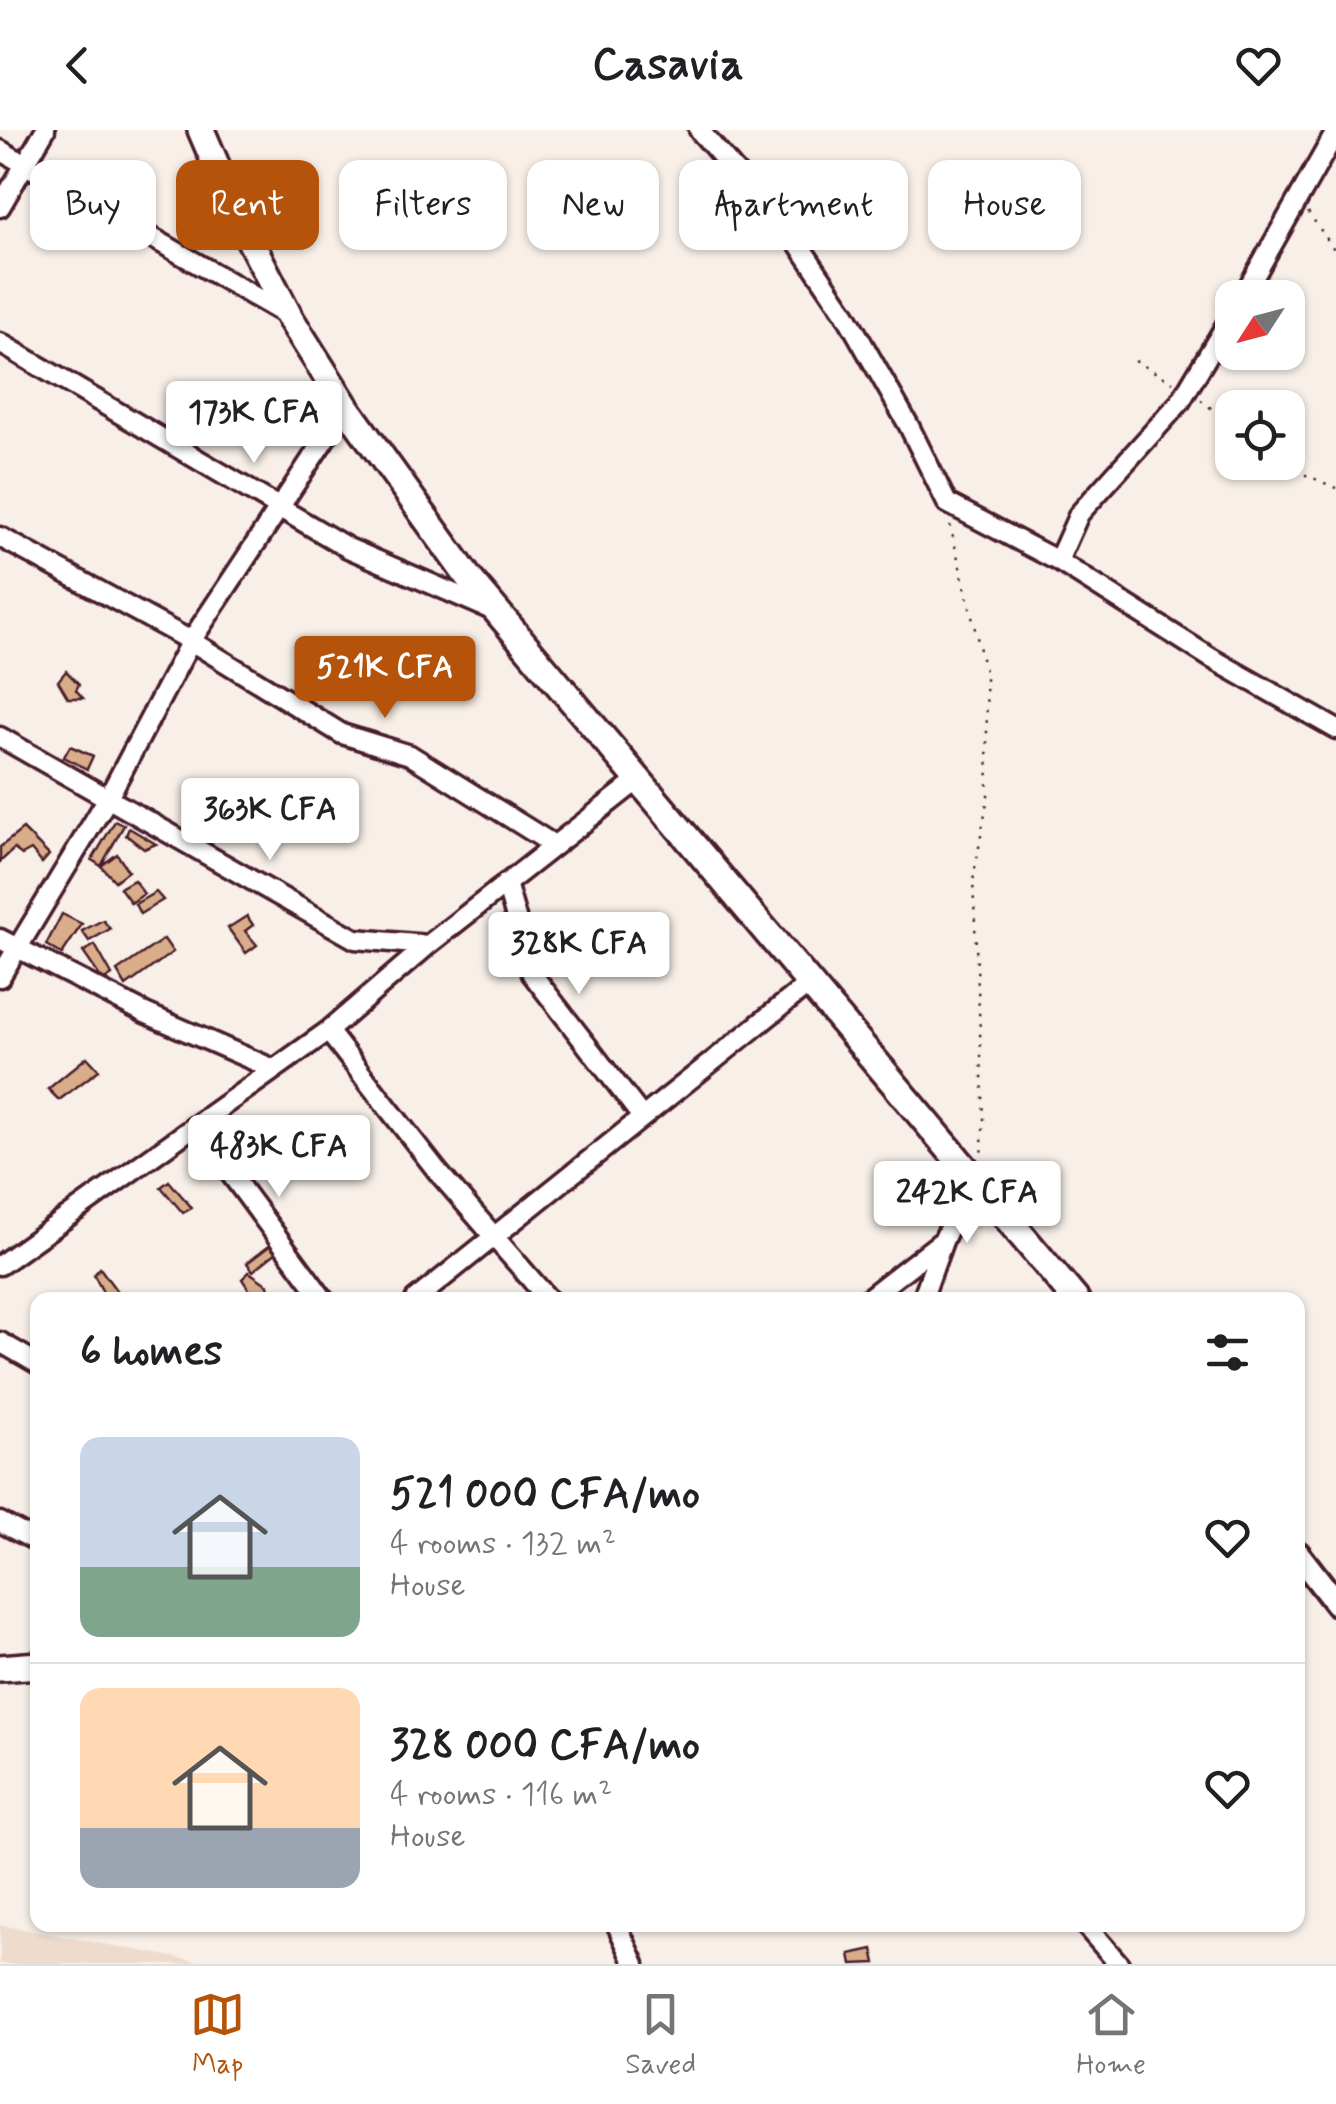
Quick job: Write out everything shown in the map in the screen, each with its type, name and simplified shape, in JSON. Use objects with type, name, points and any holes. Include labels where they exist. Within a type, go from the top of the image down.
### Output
[{"type":"highway","points":[[200,130],[240,221],[290,318],[346,406],[497,612],[1069,1292]]},
{"type":"highway","points":[[0,1668],[30,1666]]},
{"type":"main road","points":[[1305,1578],[1336,1604]]},
{"type":"street","points":[[0,207],[45,130]]},
{"type":"street","points":[[698,130],[800,245],[845,313],[908,424],[946,503],[1058,561],[1211,658],[1336,729]]},
{"type":"street","points":[[1252,280],[1336,132]]},
{"type":"street","points":[[0,150],[290,318]]},
{"type":"street","points":[[0,343],[348,548],[497,612]]},
{"type":"street","points":[[1058,561],[1079,514],[1180,402],[1215,343]]},
{"type":"street","points":[[0,977],[108,798],[190,641],[346,406]]},
{"type":"street","points":[[0,536],[190,641],[342,734],[410,754],[554,845]]},
{"type":"street","points":[[0,737],[355,938],[428,945]]},
{"type":"street","points":[[0,1265],[328,1031],[428,945],[638,780]]},
{"type":"street","points":[[506,884],[532,974],[642,1116]]},
{"type":"street","points":[[0,939],[145,1013],[271,1068]]},
{"type":"street","points":[[425,1292],[810,983]]},
{"type":"street","points":[[328,1031],[438,1172],[542,1292]]},
{"type":"street","points":[[196,1127],[318,1292]]},
{"type":"street","points":[[925,1292],[943,1241],[974,1176]]},
{"type":"street","points":[[876,1292],[943,1241]]},
{"type":"street","points":[[0,1342],[30,1359]]},
{"type":"street","points":[[0,1522],[30,1538]]},
{"type":"street","points":[[620,1932],[636,1964]]},
{"type":"street","points":[[1090,1932],[1119,1964]]},
{"type":"path","points":[[1299,198],[1336,252]]},
{"type":"path","points":[[1305,475],[1336,488]]},
{"type":"path","points":[[946,503],[986,674],[988,796],[972,881],[984,1146],[974,1176]]},
{"type":"shaded area","points":[[0,1925],[212,1964],[0,1964]]},
{"type":"building","points":[[66,671],[79,684],[76,690],[83,698],[68,698],[58,681]]},
{"type":"building","points":[[70,746],[93,756],[87,769],[64,757]]},
{"type":"building","points":[[115,821],[124,825],[101,866],[92,860]]},
{"type":"building","points":[[129,828],[156,844],[144,849],[126,835]]},
{"type":"building","points":[[23,829],[49,855],[42,863],[31,850],[22,855],[14,849],[0,862],[0,847]]},
{"type":"building","points":[[117,854],[128,871],[115,881],[101,866]]},
{"type":"building","points":[[134,880],[144,894],[131,903],[120,888]]},
{"type":"building","points":[[156,892],[163,900],[140,914],[135,904]]},
{"type":"building","points":[[62,914],[82,924],[62,954],[46,945]]},
{"type":"building","points":[[247,916],[253,925],[245,931],[257,945],[246,953],[228,928]]},
{"type":"building","points":[[103,920],[110,929],[89,941],[82,931]]},
{"type":"building","points":[[164,939],[173,952],[126,986],[117,971]]},
{"type":"building","points":[[95,945],[112,975],[103,981],[83,952]]},
{"type":"building","points":[[87,1057],[99,1070],[59,1100],[48,1089]]},
{"type":"building","points":[[169,1181],[192,1208],[183,1213],[161,1187]]},
{"type":"building","points":[[272,1244],[278,1251],[253,1271],[247,1263]]},
{"type":"building","points":[[100,1268],[117,1292],[103,1292],[94,1275]]},
{"type":"building","points":[[249,1272],[268,1285],[270,1292],[251,1292],[242,1279]]},
{"type":"building","points":[[873,1949],[876,1963],[852,1964],[850,1954]]}]
